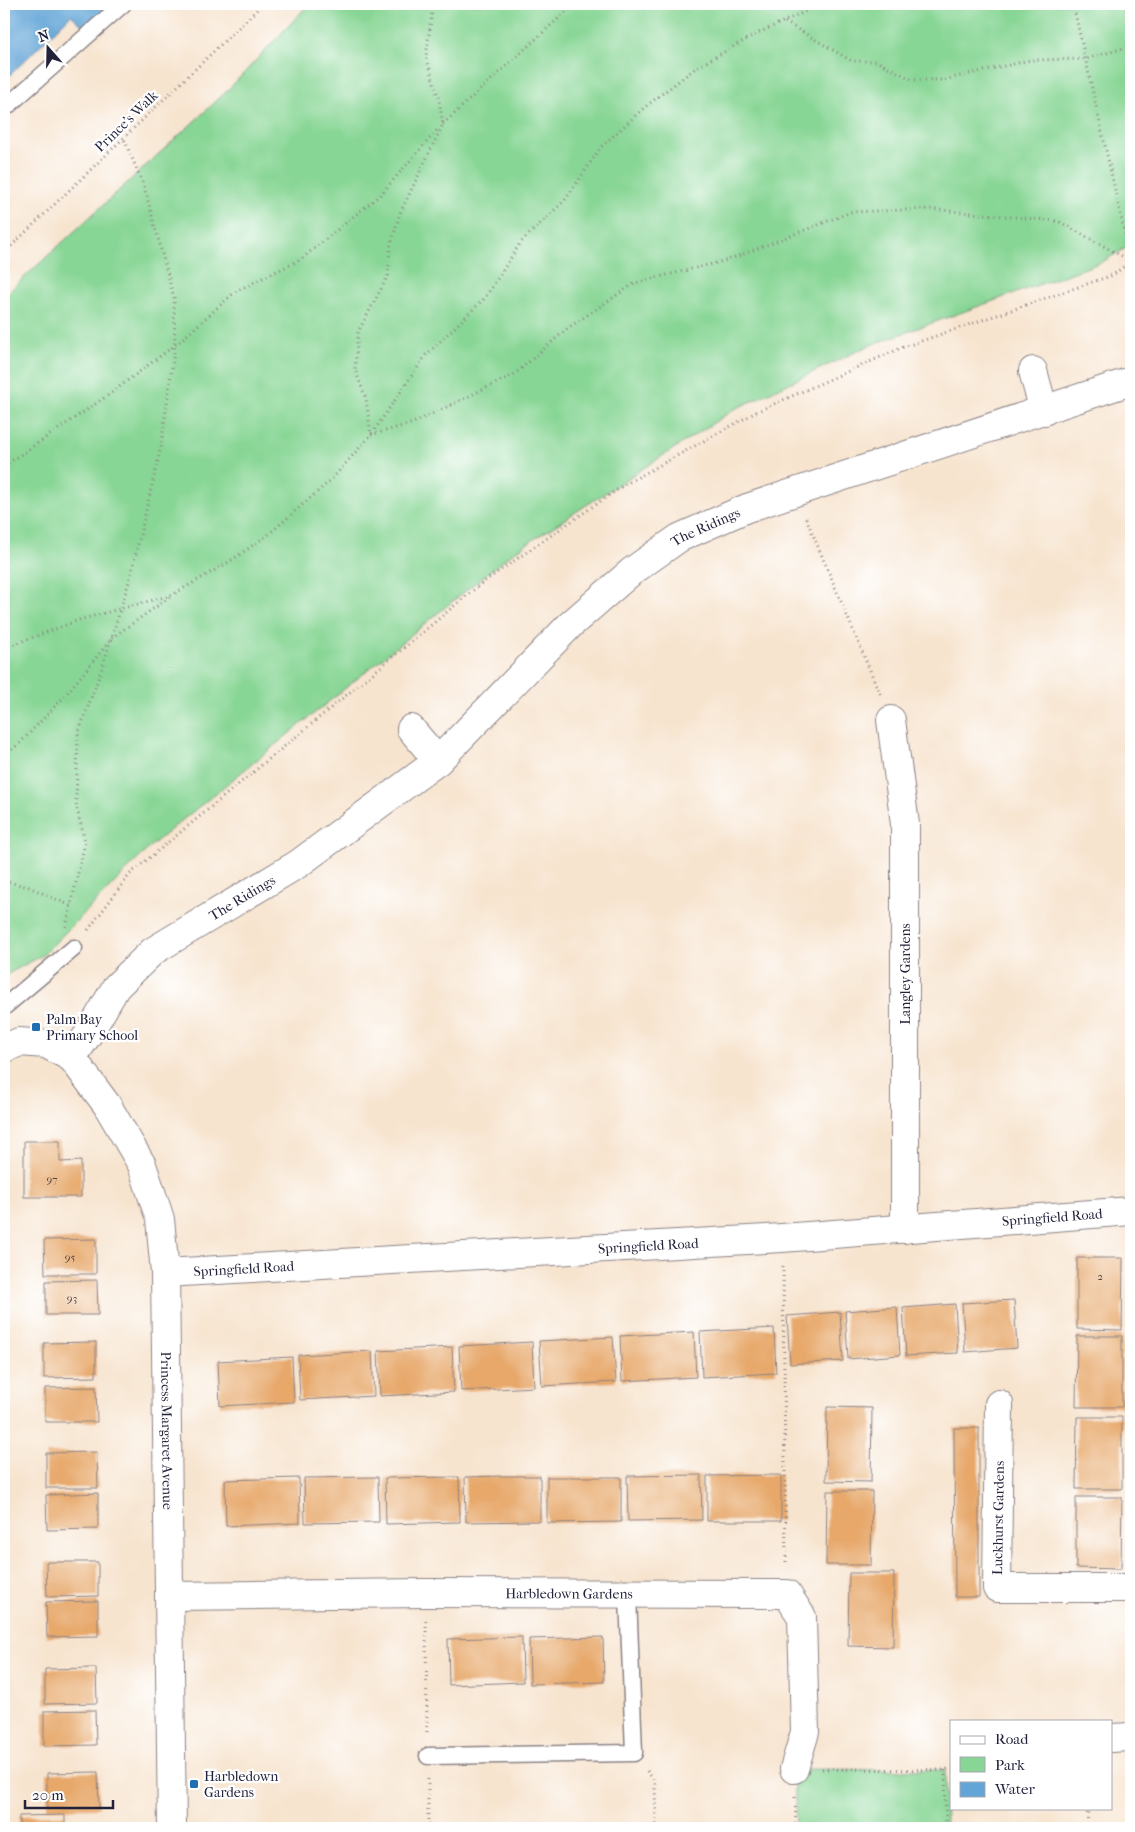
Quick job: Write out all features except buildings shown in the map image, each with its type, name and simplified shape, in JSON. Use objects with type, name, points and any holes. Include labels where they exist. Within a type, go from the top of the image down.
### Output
[{"type":"street","points":[[1033,371],[1044,411]]},
{"type":"street","name":"The Ridings","points":[[72,1058],[91,1030],[116,986],[153,951],[298,864],[438,761],[570,625],[631,572],[679,538],[748,508],[1131,381]]},
{"type":"street","name":"Langley Gardens","points":[[891,720],[905,824],[905,1229]]},
{"type":"street","points":[[411,729],[438,761]]},
{"type":"street","points":[[4,1049],[19,1042],[46,1044],[72,1058]]},
{"type":"street","name":"Princess Margaret Avenue","points":[[72,1058],[107,1105],[142,1165],[160,1219],[165,1273],[172,1828]]},
{"type":"street","name":"Springfield Road","points":[[165,1273],[782,1238],[1131,1211]]},
{"type":"street","name":"Luckhurst Gardens","points":[[999,1404],[997,1588],[1131,1588]]},
{"type":"street","name":"Harbledown Gardens","points":[[170,1596],[425,1593],[787,1594]]},
{"type":"street","points":[[787,1594],[802,1617],[805,1732],[794,1769]]},
{"type":"street","points":[[1112,1738],[1131,1737]]},
{"type":"lane","points":[[4,109],[123,4]]},
{"type":"lane","points":[[4,1007],[74,948]]},
{"type":"lane","points":[[428,1756],[634,1753],[628,1595]]},
{"type":"path","name":"Prince's Walk","points":[[4,253],[263,4]]},
{"type":"path","points":[[372,435],[366,398],[355,369],[358,332],[388,276],[390,248],[400,213],[443,124],[439,100],[426,56],[433,4]]},
{"type":"path","points":[[4,466],[108,396],[176,344],[236,291],[300,260],[373,200],[443,124],[574,4]]},
{"type":"path","points":[[4,756],[20,743],[63,698],[113,637],[172,595],[229,562],[269,534],[331,480],[372,435],[426,355],[484,298],[521,242],[565,200],[601,147],[645,107],[697,67],[756,34],[822,4]]},
{"type":"path","points":[[1073,4],[1131,261]]},
{"type":"path","points":[[784,22],[852,61],[876,61],[913,80],[943,80],[1030,60],[1086,59],[1131,46]]},
{"type":"path","points":[[74,948],[66,928],[85,842],[76,804],[78,734],[121,610],[161,446],[176,344],[174,298],[144,186],[124,139]]},
{"type":"path","points":[[372,435],[413,423],[515,374],[568,328],[636,283],[728,260],[851,212],[929,209],[1058,221],[1131,261]]},
{"type":"path","points":[[74,948],[130,874],[482,583],[624,484],[758,410],[901,348],[1113,275],[1131,261]]},
{"type":"path","points":[[796,492],[891,720]]},
{"type":"path","points":[[4,648],[82,619],[172,595]]},
{"type":"path","points":[[4,881],[29,887],[71,906]]},
{"type":"path","points":[[782,1238],[787,1594]]},
{"type":"path","points":[[425,1593],[428,1828]]},
{"type":"path","points":[[634,1753],[655,1782],[656,1828]]},
{"type":"path","points":[[794,1769],[945,1770],[950,1768]]},
{"type":"path","points":[[945,1770],[946,1828]]},
{"type":"path","points":[[1087,1810],[1088,1828]]},
{"type":"green space","points":[[309,4],[1131,4],[1131,245],[1102,262],[868,346],[735,409],[511,554],[153,844],[43,955],[4,976],[4,296],[225,93]]},
{"type":"green space","points":[[794,1769],[945,1770],[946,1828],[796,1828]]},
{"type":"water","points":[[4,4],[112,4],[86,29],[71,15],[4,81]]},
{"type":"place","name":"Palm Bay Primary School","points":[[36,1027]]},
{"type":"place","name":"Harbledown Gardens","points":[[194,1784]]}]
